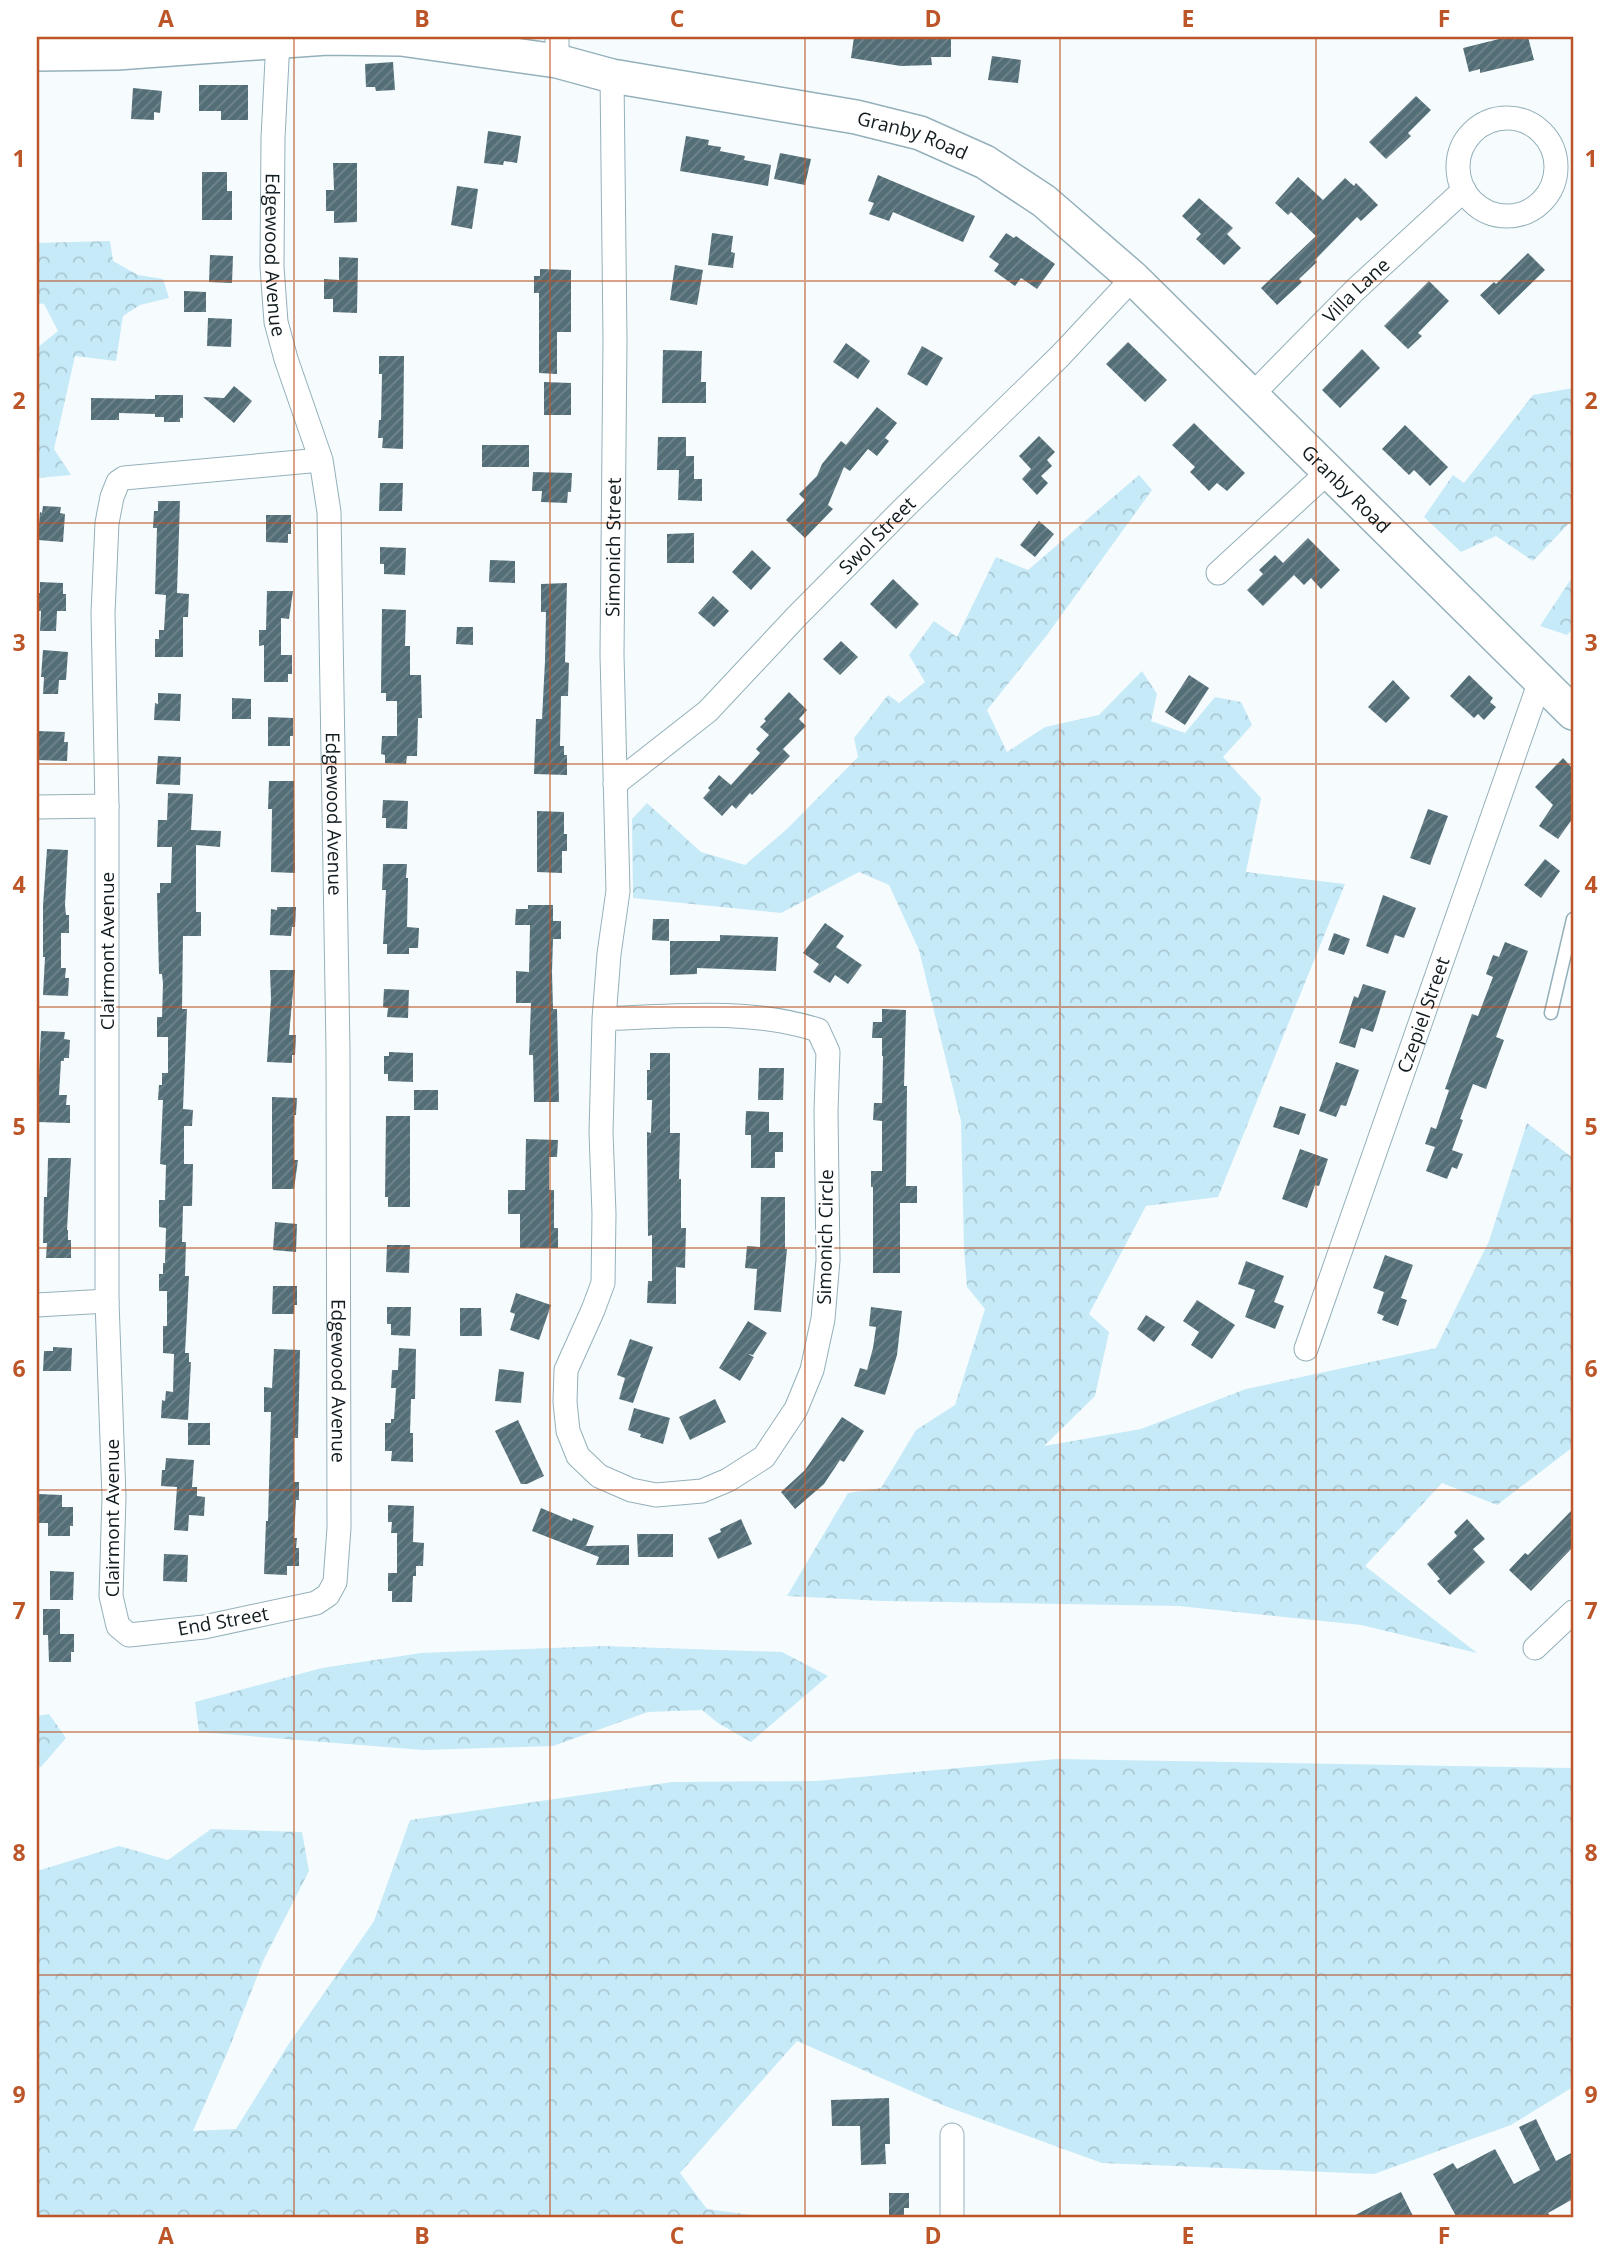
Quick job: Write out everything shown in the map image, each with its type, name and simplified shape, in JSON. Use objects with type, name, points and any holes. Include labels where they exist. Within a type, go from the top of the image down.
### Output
[{"type":"main road","name":"Granby Road","points":[[37,54],[116,45],[278,40],[401,39],[557,49],[612,76],[856,117],[920,132],[985,162],[1044,201],[1133,278],[1573,713]]},
{"type":"street","name":"Edgewood Avenue","points":[[278,40],[273,138],[272,267],[276,321],[286,359],[321,460],[329,512],[338,1050],[339,1528],[335,1583],[328,1595]]},
{"type":"street","name":"Simonich Street","points":[[604,1019],[618,891],[612,655],[615,340],[612,76]]},
{"type":"street","points":[[1506,117],[1517,118],[1537,128],[1551,145],[1556,168],[1555,179],[1544,200],[1524,213],[1501,216],[1490,213],[1470,200],[1464,190],[1458,169],[1462,147],[1475,129],[1485,123],[1506,117]]},
{"type":"street","name":"Villa Lane","points":[[1251,396],[1355,290],[1464,190]]},
{"type":"street","name":"Swol Street","points":[[615,784],[708,711],[797,616],[1060,356],[1133,278]]},
{"type":"street","name":"Clairmont Avenue","points":[[118,1626],[111,1596],[114,1497],[107,1301],[107,806],[103,613],[107,523],[112,497],[118,482],[124,478],[321,460]]},
{"type":"street","points":[[1218,573],[1328,472]]},
{"type":"street","name":"Czepiel Street","points":[[1306,1349],[1540,681]]},
{"type":"street","points":[[37,807],[107,806]]},
{"type":"street","name":"Simonich Circle","points":[[701,1015],[787,1022],[818,1030],[828,1052],[828,1260],[823,1319],[812,1370],[796,1409],[764,1457],[728,1480],[702,1491],[656,1494],[631,1490],[599,1476],[578,1456],[568,1432],[566,1370],[603,1283],[601,1132],[604,1019],[701,1015]]},
{"type":"street","points":[[37,1305],[107,1301]]},
{"type":"street","name":"End Street","points":[[118,1626],[129,1635],[204,1627],[316,1603],[328,1595]]},
{"type":"street","points":[[1535,1648],[1573,1612]]},
{"type":"street","points":[[952,2135],[952,2218]]},
{"type":"lane","points":[[1551,1013],[1573,919]]},
{"type":"green space","points":[[110,241],[113,261],[138,275],[163,279],[169,298],[140,305],[123,316],[116,361],[75,356],[54,449],[71,475],[37,478],[37,348],[58,331],[44,304],[37,303],[37,243]]},
{"type":"green space","points":[[1573,388],[1573,519],[1533,561],[1496,536],[1461,552],[1424,517],[1453,475],[1464,483],[1533,395]]},
{"type":"green space","points":[[1139,475],[1152,490],[1047,635],[987,710],[1007,752],[1045,727],[1099,715],[1142,671],[1157,694],[1151,721],[1185,733],[1215,697],[1241,702],[1252,725],[1223,757],[1261,798],[1246,872],[1345,884],[1218,1197],[1146,1206],[1089,1314],[1109,1332],[1095,1396],[1044,1446],[1141,1429],[1246,1389],[1436,1348],[1489,1241],[1527,1123],[1573,1158],[1573,1447],[1497,1505],[1442,1483],[1365,1566],[1477,1653],[1361,1625],[1179,1606],[883,1601],[787,1596],[848,1493],[881,1488],[916,1430],[955,1405],[985,1309],[967,1287],[961,1121],[919,950],[889,885],[859,872],[781,913],[633,898],[632,819],[647,803],[701,852],[745,865],[787,829],[858,757],[854,738],[888,695],[899,703],[925,682],[909,655],[934,621],[957,637],[996,557],[1028,570]]},
{"type":"green space","points":[[1573,576],[1573,629],[1567,635],[1540,626]]},
{"type":"green space","points":[[603,1646],[782,1652],[828,1676],[751,1742],[718,1723],[702,1710],[648,1712],[553,1746],[423,1750],[199,1732],[195,1702],[322,1668],[421,1653]]},
{"type":"green space","points":[[49,1714],[66,1738],[41,1767],[37,1767],[37,1716]]},
{"type":"green space","points":[[1057,1759],[1573,1768],[1573,2087],[1511,2125],[1374,2174],[1102,2163],[945,2106],[797,2041],[680,2173],[707,2209],[774,2218],[37,2218],[37,1871],[119,1846],[168,1860],[211,1829],[302,1832],[309,1871],[264,1959],[193,2131],[236,2129],[288,2045],[374,1921],[410,1820],[672,1782],[816,1781]]},
{"type":"building","points":[[854,37],[951,37],[951,57],[931,57],[932,65],[901,66],[851,58]]},
{"type":"building","points":[[1507,37],[1528,37],[1534,60],[1480,73],[1480,69],[1469,72],[1463,48]]},
{"type":"building","points":[[992,56],[1021,60],[1018,83],[988,80]]},
{"type":"building","points":[[393,62],[395,90],[376,91],[375,87],[366,87],[365,64]]},
{"type":"building","points":[[199,85],[248,85],[248,120],[221,120],[221,111],[199,111]]},
{"type":"building","points":[[133,88],[162,91],[160,113],[154,112],[154,120],[131,119]]},
{"type":"building","points":[[1416,96],[1431,110],[1408,133],[1411,136],[1386,159],[1369,142]]},
{"type":"building","points":[[488,131],[521,136],[517,163],[484,163]]},
{"type":"building","points":[[686,136],[709,140],[708,145],[721,147],[720,151],[745,156],[744,160],[771,165],[768,186],[680,171]]},
{"type":"building","points":[[780,153],[811,159],[805,185],[774,179]]},
{"type":"building","points":[[333,163],[357,163],[357,222],[334,223],[334,211],[326,211],[326,190],[334,190]]},
{"type":"building","points":[[202,172],[227,172],[227,191],[232,191],[232,220],[202,220]]},
{"type":"building","points":[[878,175],[975,216],[963,242],[893,212],[889,221],[869,214],[874,203],[868,201]]},
{"type":"building","points":[[1298,177],[1323,200],[1345,178],[1354,186],[1356,183],[1378,205],[1361,221],[1357,217],[1315,260],[1317,262],[1299,279],[1302,282],[1277,305],[1261,288],[1316,236],[1291,212],[1288,215],[1275,203]]},
{"type":"building","points":[[457,186],[478,189],[472,229],[451,225]]},
{"type":"building","points":[[1199,198],[1233,228],[1227,234],[1241,248],[1224,265],[1196,239],[1201,234],[1182,216]]},
{"type":"building","points":[[712,233],[733,236],[733,268],[708,265]]},
{"type":"building","points":[[1006,233],[1014,238],[1016,236],[1055,264],[1037,289],[1021,278],[1015,286],[994,271],[999,264],[989,257]]},
{"type":"building","points":[[1528,253],[1545,270],[1499,315],[1480,295],[1494,282],[1496,284]]},
{"type":"building","points":[[210,255],[233,256],[232,283],[209,282]]},
{"type":"building","points":[[339,257],[358,258],[357,313],[333,312],[333,299],[324,299],[324,279],[339,280]]},
{"type":"building","points":[[675,265],[703,270],[697,305],[670,300]]},
{"type":"building","points":[[540,269],[571,270],[571,332],[557,332],[557,374],[539,373],[539,293],[534,293],[534,276],[540,276]]},
{"type":"building","points":[[1429,281],[1449,301],[1418,333],[1422,336],[1408,349],[1384,326]]},
{"type":"building","points":[[184,291],[206,292],[206,312],[184,312]]},
{"type":"building","points":[[208,318],[232,319],[231,347],[207,346]]},
{"type":"building","points":[[1128,342],[1167,380],[1145,402],[1106,364]]},
{"type":"building","points":[[846,343],[870,361],[858,379],[833,362]]},
{"type":"building","points":[[922,346],[943,358],[927,386],[907,374]]},
{"type":"building","points":[[1362,349],[1380,368],[1340,408],[1322,390]]},
{"type":"building","points":[[663,350],[702,351],[701,382],[706,382],[706,403],[662,403]]},
{"type":"building","points":[[379,356],[404,356],[403,449],[382,448],[383,438],[378,438],[382,374],[379,374]]},
{"type":"building","points":[[544,382],[571,383],[571,415],[544,415]]},
{"type":"building","points":[[234,386],[252,401],[234,423],[203,397],[224,398]]},
{"type":"building","points":[[155,395],[183,395],[183,418],[180,418],[180,422],[164,422],[164,417],[155,417],[155,414],[119,413],[119,420],[91,420],[91,398],[155,399]]},
{"type":"building","points":[[877,407],[897,423],[885,438],[889,441],[877,456],[868,449],[850,471],[844,467],[828,505],[833,509],[805,538],[786,520],[805,500],[799,494],[817,476],[822,464],[841,441],[846,445]]},
{"type":"building","points":[[1194,423],[1245,473],[1227,491],[1217,483],[1209,491],[1190,472],[1195,467],[1172,445]]},
{"type":"building","points":[[1405,425],[1448,467],[1430,486],[1414,470],[1409,475],[1382,449]]},
{"type":"building","points":[[1039,436],[1055,452],[1047,460],[1052,466],[1041,476],[1048,483],[1037,495],[1022,479],[1031,469],[1019,456]]},
{"type":"building","points":[[658,437],[686,437],[686,456],[694,456],[694,479],[702,479],[702,501],[678,500],[679,470],[657,470]]},
{"type":"building","points":[[482,445],[529,445],[529,467],[482,467]]},
{"type":"building","points":[[533,472],[572,473],[571,492],[568,492],[567,503],[541,502],[542,491],[532,491]]},
{"type":"building","points":[[380,483],[403,483],[402,511],[379,511]]},
{"type":"building","points":[[158,501],[180,501],[177,593],[189,594],[188,617],[183,617],[183,657],[155,657],[155,639],[159,639],[159,630],[164,630],[166,595],[155,594],[157,528],[153,528],[154,511],[158,511]]},
{"type":"building","points":[[43,506],[61,507],[60,513],[65,514],[63,542],[38,540]]},
{"type":"building","points":[[266,515],[291,515],[288,543],[266,542]]},
{"type":"building","points":[[1039,521],[1054,534],[1035,557],[1020,545]]},
{"type":"building","points":[[694,533],[694,563],[667,563],[667,534]]},
{"type":"building","points":[[1308,538],[1340,570],[1321,589],[1311,578],[1304,585],[1294,575],[1263,606],[1247,590],[1263,574],[1259,570],[1275,555],[1283,563]]},
{"type":"building","points":[[380,547],[406,548],[405,575],[384,574],[384,564],[380,564]]},
{"type":"building","points":[[752,550],[771,568],[751,590],[732,572]]},
{"type":"building","points":[[490,560],[515,561],[515,583],[489,582]]},
{"type":"building","points":[[893,579],[919,604],[896,629],[870,604]]},
{"type":"building","points":[[40,582],[63,583],[66,611],[57,611],[56,631],[40,631],[41,611],[37,611],[37,593],[40,593]]},
{"type":"building","points":[[567,583],[565,662],[569,663],[568,696],[561,696],[560,746],[564,746],[564,755],[567,755],[567,775],[534,774],[536,719],[542,719],[545,661],[546,612],[541,612],[541,584]]},
{"type":"building","points":[[267,591],[293,591],[289,619],[281,618],[281,655],[292,655],[292,674],[288,674],[288,682],[264,682],[264,645],[259,646],[259,630],[266,630]]},
{"type":"building","points":[[713,596],[729,611],[714,627],[698,613]]},
{"type":"building","points":[[382,609],[406,610],[405,646],[410,646],[410,675],[421,675],[422,718],[418,718],[417,756],[407,756],[406,764],[385,763],[385,755],[381,754],[382,736],[397,736],[397,701],[386,701],[386,693],[381,693]]},
{"type":"building","points":[[457,627],[473,627],[473,645],[456,644]]},
{"type":"building","points":[[841,641],[858,657],[840,675],[823,659]]},
{"type":"building","points":[[43,650],[68,652],[66,680],[59,680],[58,694],[43,694]]},
{"type":"building","points":[[1189,675],[1209,688],[1185,725],[1165,712]]},
{"type":"building","points":[[1469,675],[1493,698],[1490,702],[1496,707],[1484,720],[1478,714],[1474,718],[1450,696]]},
{"type":"building","points":[[1393,680],[1410,698],[1386,723],[1368,707]]},
{"type":"building","points":[[789,692],[807,710],[799,719],[806,726],[783,749],[790,756],[752,795],[750,793],[736,809],[732,805],[722,816],[703,798],[710,790],[708,788],[719,775],[731,785],[760,753],[756,749],[769,735],[760,727]]},
{"type":"building","points":[[158,693],[181,694],[180,721],[154,720]]},
{"type":"building","points":[[232,698],[251,699],[251,719],[232,719]]},
{"type":"building","points":[[268,717],[293,718],[290,746],[268,746]]},
{"type":"building","points":[[37,731],[65,732],[64,742],[68,742],[67,761],[37,760]]},
{"type":"building","points":[[158,756],[181,757],[180,785],[156,784]]},
{"type":"building","points":[[1563,758],[1573,769],[1573,818],[1558,839],[1539,826],[1553,805],[1535,787]]},
{"type":"building","points":[[269,781],[294,781],[295,873],[271,872],[272,809],[268,809]]},
{"type":"building","points":[[168,793],[193,794],[191,830],[221,831],[220,847],[196,845],[196,912],[201,912],[201,936],[183,936],[182,1009],[187,1009],[183,1109],[193,1110],[192,1126],[184,1126],[184,1164],[193,1164],[192,1206],[183,1206],[182,1242],[186,1242],[185,1276],[189,1276],[185,1353],[189,1353],[191,1362],[188,1420],[161,1418],[162,1400],[165,1401],[166,1391],[173,1392],[174,1354],[163,1353],[163,1326],[167,1326],[167,1291],[159,1291],[159,1274],[163,1274],[165,1263],[166,1228],[159,1227],[159,1200],[165,1200],[166,1165],[160,1164],[163,1100],[158,1100],[162,1073],[168,1073],[168,1037],[157,1037],[157,1017],[162,1017],[163,984],[162,974],[159,974],[157,893],[160,893],[160,883],[171,883],[172,847],[157,847],[158,820],[167,820]]},
{"type":"building","points":[[383,800],[408,801],[407,829],[386,828],[386,818],[382,818]]},
{"type":"building","points":[[1428,809],[1448,816],[1430,865],[1410,858]]},
{"type":"building","points":[[537,811],[564,812],[567,851],[562,851],[562,873],[537,872]]},
{"type":"building","points":[[47,849],[68,850],[65,905],[66,915],[69,915],[69,933],[61,933],[61,968],[66,968],[65,978],[69,978],[68,996],[43,995],[43,906]]},
{"type":"building","points":[[1545,859],[1560,871],[1541,898],[1524,885]]},
{"type":"building","points":[[383,864],[407,864],[407,927],[419,928],[418,948],[409,948],[409,954],[387,954],[387,944],[383,944],[386,890],[382,890]]},
{"type":"building","points":[[1383,895],[1416,908],[1404,938],[1395,935],[1388,954],[1366,946]]},
{"type":"building","points":[[528,905],[553,905],[553,921],[561,921],[561,939],[553,939],[552,972],[553,1009],[557,1009],[559,1102],[534,1102],[533,1055],[529,1055],[531,1003],[516,1003],[516,971],[529,972],[530,925],[515,925],[516,909],[528,909]]},
{"type":"building","points":[[277,907],[296,907],[295,927],[292,927],[291,936],[270,935],[271,909],[277,910]]},
{"type":"building","points":[[653,919],[669,919],[669,941],[652,940]]},
{"type":"building","points":[[825,923],[844,936],[836,947],[862,965],[848,984],[835,975],[830,983],[813,972],[819,964],[803,953]]},
{"type":"building","points":[[1334,933],[1350,939],[1344,955],[1328,950]]},
{"type":"building","points":[[720,935],[778,937],[776,971],[697,968],[697,974],[670,975],[670,941],[720,941]]},
{"type":"building","points":[[1505,942],[1528,951],[1496,1037],[1504,1040],[1486,1089],[1473,1084],[1460,1119],[1463,1120],[1452,1150],[1463,1154],[1457,1169],[1452,1167],[1447,1179],[1426,1171],[1435,1147],[1425,1144],[1431,1127],[1436,1129],[1449,1090],[1445,1089],[1472,1014],[1478,1016],[1493,977],[1486,974],[1493,955],[1499,957]]},
{"type":"building","points":[[270,970],[295,970],[289,1035],[296,1035],[292,1063],[267,1062]]},
{"type":"building","points":[[1363,984],[1386,991],[1373,1032],[1361,1028],[1355,1048],[1339,1043],[1354,996],[1358,998]]},
{"type":"building","points":[[384,989],[409,990],[408,1018],[387,1017],[388,1008],[383,1007]]},
{"type":"building","points":[[882,1009],[906,1010],[906,1186],[917,1186],[917,1203],[900,1203],[900,1273],[873,1273],[871,1171],[882,1171],[882,1121],[873,1120],[874,1103],[882,1103],[883,1056],[882,1038],[872,1038],[873,1022],[882,1022]]},
{"type":"building","points":[[41,1031],[65,1032],[64,1039],[70,1040],[69,1058],[61,1061],[59,1095],[67,1095],[70,1123],[37,1122],[37,1074],[39,1075]]},
{"type":"building","points":[[389,1052],[413,1053],[413,1082],[388,1081],[388,1074],[384,1074],[384,1056],[389,1056]]},
{"type":"building","points":[[650,1053],[670,1053],[670,1133],[680,1133],[681,1228],[686,1228],[685,1268],[676,1267],[676,1304],[647,1303],[648,1281],[652,1281],[652,1235],[648,1236],[647,1144],[647,1132],[651,1133],[652,1100],[647,1100]]},
{"type":"building","points":[[1336,1062],[1359,1070],[1346,1106],[1341,1105],[1336,1117],[1319,1111]]},
{"type":"building","points":[[759,1068],[784,1068],[783,1100],[758,1100]]},
{"type":"building","points":[[414,1090],[438,1090],[438,1110],[414,1110]]},
{"type":"building","points":[[272,1097],[297,1098],[294,1115],[294,1160],[298,1160],[294,1189],[272,1189]]},
{"type":"building","points":[[1280,1106],[1306,1114],[1299,1135],[1273,1127]]},
{"type":"building","points":[[746,1111],[769,1112],[769,1132],[783,1132],[783,1152],[775,1152],[775,1168],[751,1168],[751,1135],[745,1135]]},
{"type":"building","points":[[386,1116],[410,1116],[410,1207],[388,1207],[388,1197],[385,1197]]},
{"type":"building","points":[[526,1139],[558,1140],[557,1157],[549,1157],[549,1190],[554,1190],[554,1228],[558,1228],[558,1248],[520,1248],[520,1214],[508,1214],[508,1190],[525,1190]]},
{"type":"building","points":[[1300,1149],[1328,1159],[1319,1186],[1315,1185],[1307,1208],[1282,1199]]},
{"type":"building","points":[[48,1158],[71,1158],[67,1230],[68,1240],[71,1240],[71,1258],[46,1258],[47,1243],[43,1243]]},
{"type":"building","points":[[761,1197],[785,1197],[787,1249],[781,1312],[754,1310],[757,1269],[745,1268],[747,1246],[760,1247]]},
{"type":"building","points":[[275,1222],[297,1224],[296,1252],[273,1250]]},
{"type":"building","points":[[387,1245],[410,1245],[409,1273],[386,1272]]},
{"type":"building","points":[[1385,1255],[1413,1265],[1401,1298],[1407,1300],[1398,1326],[1382,1320],[1384,1316],[1377,1313],[1384,1292],[1373,1288]]},
{"type":"building","points":[[1246,1261],[1284,1276],[1274,1302],[1284,1306],[1275,1329],[1245,1317],[1255,1290],[1238,1284]]},
{"type":"building","points":[[273,1286],[297,1286],[294,1314],[272,1314]]},
{"type":"building","points":[[516,1293],[551,1305],[539,1340],[510,1330],[515,1314],[510,1312]]},
{"type":"building","points":[[1197,1300],[1235,1325],[1212,1359],[1191,1345],[1199,1332],[1183,1321]]},
{"type":"building","points":[[387,1307],[411,1307],[410,1336],[391,1335],[391,1324],[387,1324]]},
{"type":"building","points":[[871,1307],[902,1311],[897,1355],[885,1395],[854,1386],[860,1368],[867,1370],[873,1348],[876,1327],[869,1326]]},
{"type":"building","points":[[460,1308],[481,1308],[482,1336],[460,1336]]},
{"type":"building","points":[[1146,1315],[1165,1327],[1154,1342],[1137,1329]]},
{"type":"building","points":[[748,1321],[767,1333],[753,1355],[748,1354],[754,1357],[740,1381],[719,1368]]},
{"type":"building","points":[[630,1339],[653,1347],[633,1403],[619,1399],[625,1378],[617,1375]]},
{"type":"building","points":[[53,1347],[72,1348],[71,1371],[43,1371],[44,1351],[53,1351]]},
{"type":"building","points":[[399,1348],[416,1349],[415,1399],[411,1399],[410,1433],[413,1433],[413,1462],[391,1461],[392,1451],[385,1451],[385,1423],[391,1423],[391,1419],[394,1419],[396,1388],[391,1388],[392,1370],[398,1370]]},
{"type":"building","points":[[274,1349],[300,1350],[298,1438],[294,1438],[294,1482],[299,1482],[299,1500],[296,1500],[294,1538],[297,1538],[296,1548],[299,1548],[299,1566],[287,1566],[287,1575],[264,1574],[271,1412],[264,1412],[264,1387],[272,1388]]},
{"type":"building","points":[[499,1369],[524,1372],[521,1403],[495,1401]]},
{"type":"building","points":[[715,1399],[726,1422],[690,1440],[679,1417]]},
{"type":"building","points":[[634,1408],[670,1418],[663,1444],[628,1430]]},
{"type":"building","points":[[842,1417],[864,1431],[844,1462],[840,1460],[824,1484],[795,1509],[781,1492],[805,1470]]},
{"type":"building","points":[[518,1420],[544,1476],[527,1484],[521,1484],[495,1431]]},
{"type":"building","points":[[188,1423],[210,1423],[210,1445],[188,1445]]},
{"type":"building","points":[[166,1458],[194,1460],[192,1487],[197,1487],[197,1496],[205,1497],[204,1516],[189,1515],[188,1531],[174,1530],[177,1487],[161,1486]]},
{"type":"building","points":[[38,1494],[62,1495],[62,1507],[73,1507],[70,1536],[48,1536],[48,1523],[38,1523]]},
{"type":"building","points":[[388,1505],[414,1506],[413,1542],[424,1543],[423,1566],[416,1566],[416,1576],[413,1576],[412,1602],[392,1602],[392,1591],[388,1591],[388,1573],[397,1573],[397,1533],[391,1533],[392,1522],[388,1522]]},
{"type":"building","points":[[541,1508],[572,1521],[573,1518],[594,1526],[586,1546],[629,1545],[629,1565],[596,1565],[599,1557],[532,1531]]},
{"type":"building","points":[[1573,1509],[1573,1547],[1531,1591],[1509,1570],[1525,1553],[1528,1555]]},
{"type":"building","points":[[741,1519],[752,1544],[718,1559],[708,1538]]},
{"type":"building","points":[[1467,1519],[1485,1539],[1473,1549],[1485,1562],[1450,1595],[1427,1564],[1457,1536],[1454,1532]]},
{"type":"building","points":[[637,1534],[673,1534],[673,1557],[638,1557]]},
{"type":"building","points":[[164,1554],[188,1555],[187,1582],[163,1581]]},
{"type":"building","points":[[50,1571],[74,1572],[73,1600],[50,1600]]},
{"type":"building","points":[[43,1609],[60,1609],[60,1634],[74,1634],[71,1662],[49,1662],[48,1635],[43,1635]]},
{"type":"building","points":[[889,2098],[890,2144],[885,2144],[886,2164],[861,2165],[860,2126],[832,2126],[831,2100]]},
{"type":"building","points":[[1536,2119],[1556,2161],[1573,2152],[1573,2199],[1548,2213],[1551,2218],[1457,2218],[1433,2174],[1453,2163],[1457,2169],[1495,2149],[1514,2184],[1540,2170],[1519,2127]]},
{"type":"building","points":[[1401,2192],[1414,2218],[1350,2218],[1378,2203]]},
{"type":"building","points":[[889,2193],[909,2193],[909,2208],[904,2208],[904,2218],[889,2218]]}]
